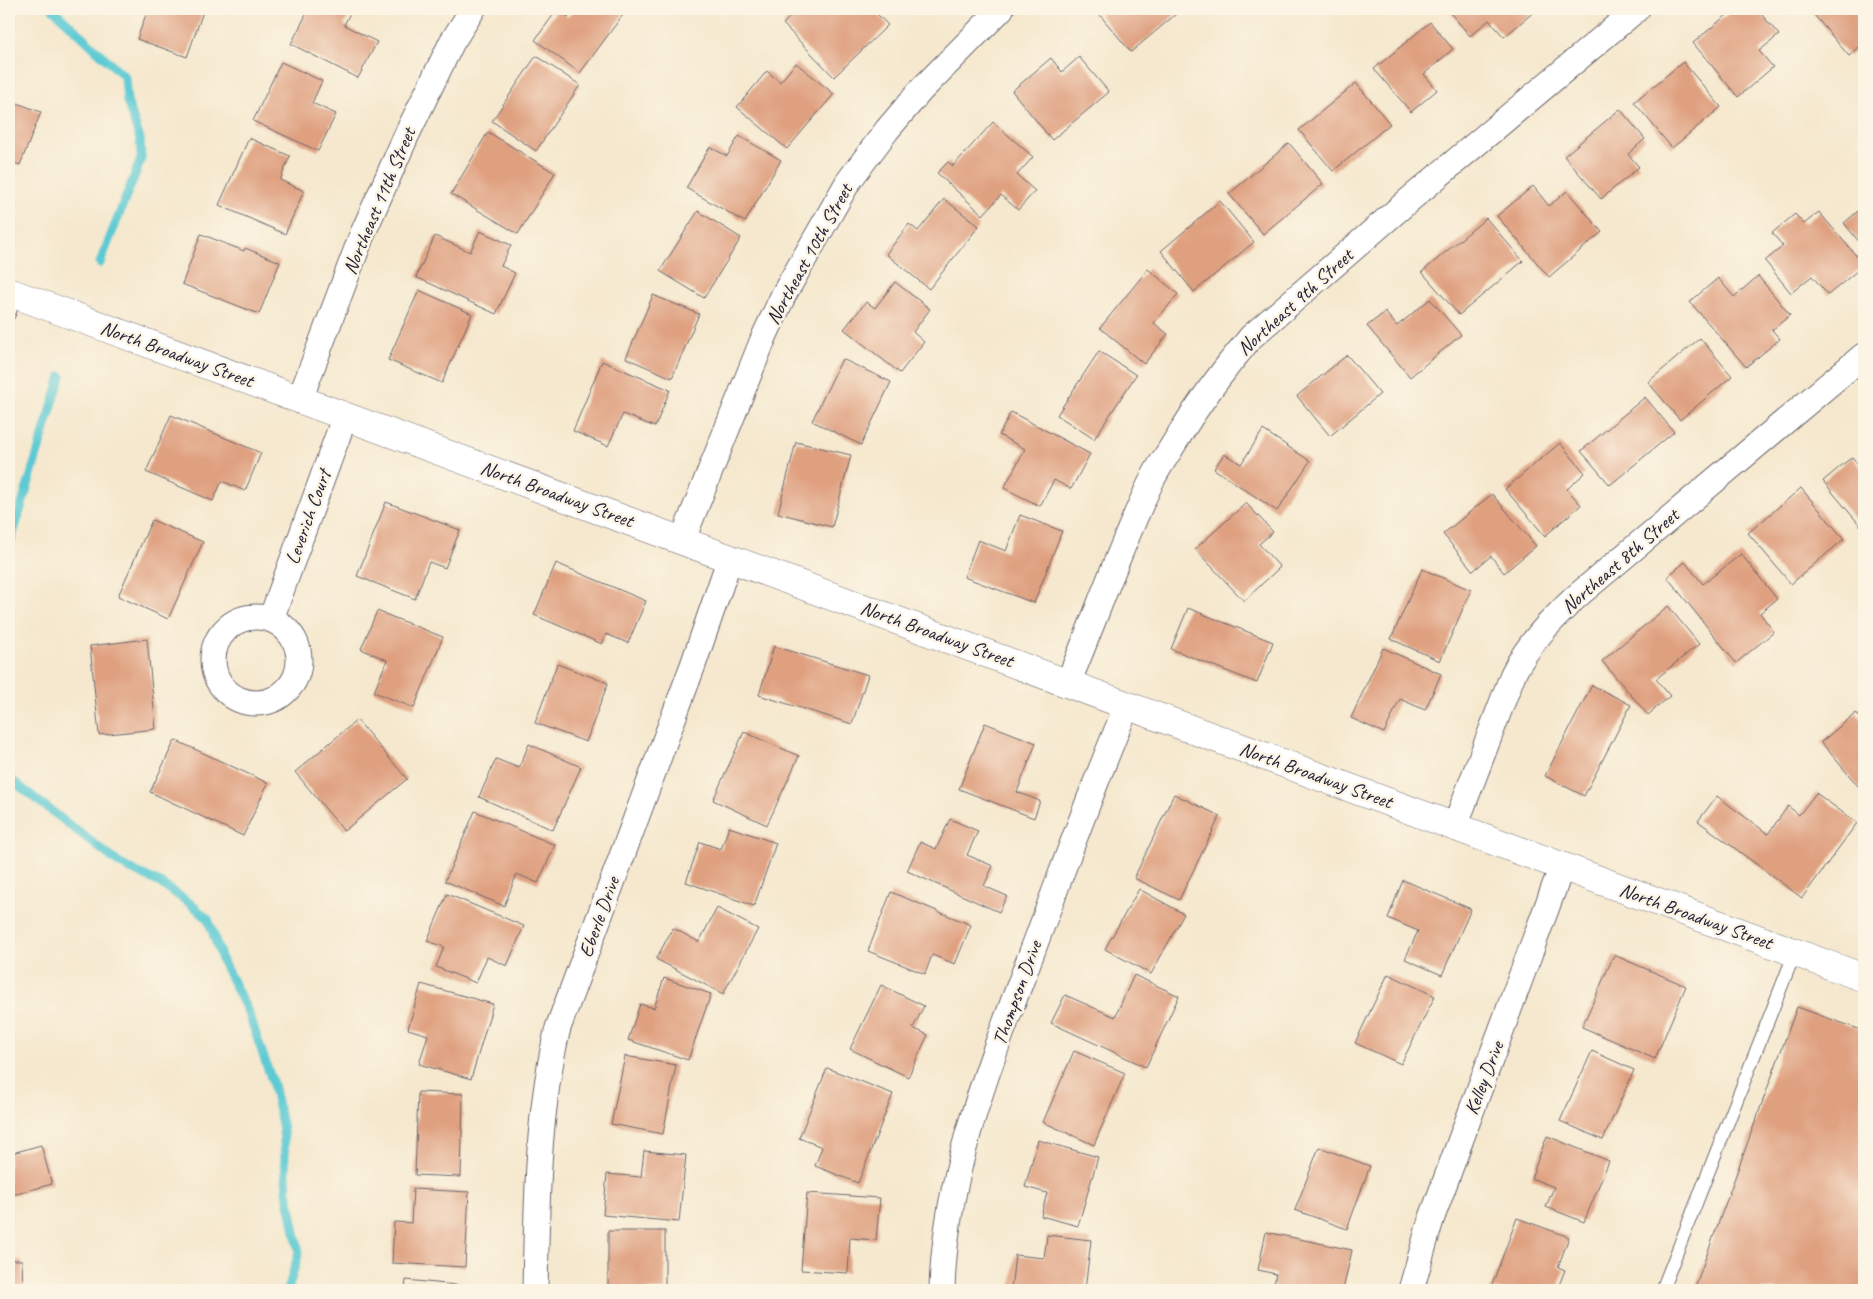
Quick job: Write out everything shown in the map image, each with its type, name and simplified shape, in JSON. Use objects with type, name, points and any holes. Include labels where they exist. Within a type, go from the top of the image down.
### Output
[{"type":"main road","name":"North Broadway Street","points":[[11,300],[300,399],[1795,952],[1863,973]]},
{"type":"street","name":"Northeast 11th Street","points":[[300,399],[362,235],[448,50],[472,9]]},
{"type":"street","name":"Northeast 10th Street","points":[[682,541],[764,337],[784,294],[848,182],[887,130],[921,90],[1001,9]]},
{"type":"street","name":"Northeast 9th Street","points":[[1068,683],[1111,575],[1152,480],[1206,394],[1251,337],[1400,208],[1637,9]]},
{"type":"street","name":"Northeast 8th Street","points":[[1455,826],[1513,674],[1522,656],[1549,623],[1592,583],[1864,355]]},
{"type":"street","name":"Leverich Court","points":[[271,619],[345,416]]},
{"type":"street","name":"Eberle Drive","points":[[535,1290],[540,1140],[550,1058],[558,1028],[689,675],[730,558]]},
{"type":"street","name":"Thompson Drive","points":[[942,1290],[942,1270],[953,1197],[964,1144],[996,1047],[1100,769],[1127,706]]},
{"type":"street","name":"Kelley Drive","points":[[1411,1290],[1431,1220],[1562,866]]},
{"type":"lane","points":[[1662,1290],[1795,952]]},
{"type":"building","points":[[148,9],[204,9],[187,57],[137,39]]},
{"type":"building","points":[[309,9],[352,9],[344,25],[377,42],[358,78],[291,44]]},
{"type":"building","points":[[574,9],[620,9],[625,12],[580,73],[535,40],[557,10],[568,17]]},
{"type":"building","points":[[798,9],[872,9],[888,25],[834,77],[783,24]]},
{"type":"building","points":[[1105,9],[1182,9],[1131,52],[1099,14]]},
{"type":"building","points":[[1447,9],[1536,10],[1504,37],[1489,20],[1470,36]]},
{"type":"building","points":[[1734,9],[1757,9],[1779,35],[1759,51],[1773,67],[1738,97],[1693,43]]},
{"type":"building","points":[[1809,9],[1864,9],[1864,43],[1849,56]]},
{"type":"building","points":[[1430,22],[1453,49],[1424,74],[1437,90],[1411,112],[1374,69]]},
{"type":"building","points":[[536,56],[580,85],[536,151],[492,121]]},
{"type":"building","points":[[1079,57],[1109,92],[1052,140],[1012,91],[1051,58],[1062,72]]},
{"type":"building","points":[[281,62],[322,81],[312,103],[336,114],[318,151],[253,121]]},
{"type":"building","points":[[1683,62],[1721,107],[1672,148],[1634,102]]},
{"type":"building","points":[[796,63],[834,94],[787,149],[737,107],[767,71],[780,82]]},
{"type":"building","points":[[1356,83],[1390,124],[1333,171],[1299,130]]},
{"type":"building","points":[[9,100],[41,112],[20,165],[9,161]]},
{"type":"building","points":[[1620,109],[1645,139],[1628,154],[1639,167],[1601,199],[1564,156]]},
{"type":"building","points":[[993,122],[1033,157],[1017,175],[1035,191],[1018,210],[1001,195],[983,215],[937,173],[948,162],[953,166]]},
{"type":"building","points":[[488,132],[555,173],[518,234],[451,194]]},
{"type":"building","points":[[739,136],[781,160],[745,222],[686,188],[710,147],[727,156]]},
{"type":"building","points":[[249,138],[290,156],[280,180],[304,191],[285,234],[219,205]]},
{"type":"building","points":[[1289,143],[1323,184],[1263,234],[1229,194]]},
{"type":"building","points":[[1533,186],[1549,206],[1567,191],[1602,232],[1549,277],[1497,216]]},
{"type":"building","points":[[944,199],[979,226],[929,289],[886,254],[909,224],[918,231]]},
{"type":"building","points":[[1220,201],[1254,242],[1194,292],[1161,251]]},
{"type":"building","points":[[1864,206],[1864,248],[1844,223]]},
{"type":"building","points":[[698,211],[741,238],[704,298],[660,271]]},
{"type":"building","points":[[1819,212],[1864,265],[1828,295],[1812,276],[1791,293],[1765,261],[1783,246],[1772,233],[1795,214],[1804,224]]},
{"type":"building","points":[[1486,218],[1523,261],[1459,315],[1422,272]]},
{"type":"building","points":[[480,231],[511,245],[501,266],[515,273],[496,314],[416,277],[435,236],[470,252]]},
{"type":"building","points":[[201,234],[244,251],[245,248],[280,262],[259,314],[182,284]]},
{"type":"building","points":[[1148,269],[1178,294],[1154,323],[1168,334],[1144,364],[1100,328]]},
{"type":"building","points":[[1758,276],[1790,315],[1772,330],[1780,339],[1746,367],[1690,302],[1718,278],[1734,297]]},
{"type":"building","points":[[895,282],[930,309],[913,332],[924,342],[900,373],[844,329],[866,302],[875,308]]},
{"type":"building","points":[[419,290],[472,314],[442,383],[388,360]]},
{"type":"building","points":[[653,295],[699,314],[672,378],[626,358]]},
{"type":"building","points":[[1430,299],[1461,335],[1410,377],[1367,326],[1385,312],[1397,326]]},
{"type":"building","points":[[1700,338],[1732,376],[1680,420],[1648,382]]},
{"type":"building","points":[[1099,351],[1136,375],[1094,439],[1057,415]]},
{"type":"building","points":[[1347,355],[1380,394],[1330,436],[1297,396]]},
{"type":"building","points":[[842,359],[891,382],[861,445],[812,421]]},
{"type":"building","points":[[602,361],[670,390],[655,427],[623,414],[608,446],[573,431]]},
{"type":"building","points":[[1645,397],[1674,432],[1610,485],[1581,451]]},
{"type":"building","points":[[1011,412],[1090,454],[1071,489],[1054,480],[1040,506],[1004,488],[1025,449],[999,435]]},
{"type":"building","points":[[171,415],[261,453],[245,491],[222,481],[213,501],[146,472]]},
{"type":"building","points":[[1263,430],[1310,461],[1277,511],[1214,469],[1224,454],[1241,464]]},
{"type":"building","points":[[796,442],[851,455],[832,527],[778,513]]},
{"type":"building","points":[[1560,443],[1585,473],[1567,489],[1581,505],[1545,536],[1505,489]]},
{"type":"building","points":[[1852,457],[1864,471],[1864,530],[1823,481]]},
{"type":"building","points":[[1801,488],[1844,539],[1791,584],[1748,533]]},
{"type":"building","points":[[1492,494],[1536,546],[1504,573],[1491,556],[1473,571],[1443,534]]},
{"type":"building","points":[[386,502],[460,530],[445,568],[429,562],[415,599],[357,576]]},
{"type":"building","points":[[1246,503],[1273,532],[1259,544],[1280,567],[1244,601],[1195,549]]},
{"type":"building","points":[[1020,515],[1062,531],[1034,603],[964,577],[978,540],[1006,551]]},
{"type":"building","points":[[152,520],[203,542],[168,619],[118,596]]},
{"type":"building","points":[[1741,554],[1777,599],[1760,613],[1774,632],[1736,663],[1667,577],[1685,562],[1703,584]]},
{"type":"building","points":[[556,563],[646,601],[628,643],[606,634],[602,644],[534,615]]},
{"type":"building","points":[[1422,569],[1471,590],[1440,661],[1391,639]]},
{"type":"building","points":[[1668,606],[1699,644],[1656,679],[1670,696],[1648,715],[1602,661]]},
{"type":"building","points":[[1188,608],[1273,642],[1257,683],[1171,649]]},
{"type":"building","points":[[377,611],[443,637],[414,708],[374,692],[387,660],[361,649]]},
{"type":"building","points":[[147,639],[156,729],[99,735],[90,646]]},
{"type":"building","points":[[774,646],[868,675],[852,724],[759,695]]},
{"type":"building","points":[[1383,648],[1441,674],[1425,710],[1400,699],[1384,733],[1351,718]]},
{"type":"building","points":[[557,664],[608,683],[586,742],[535,723]]},
{"type":"building","points":[[1592,685],[1631,705],[1584,796],[1545,776]]},
{"type":"building","points":[[1856,713],[1864,723],[1864,793],[1821,742]]},
{"type":"building","points":[[357,720],[407,779],[344,831],[295,772]]},
{"type":"building","points":[[985,723],[1036,743],[1017,792],[1040,801],[1034,818],[959,789]]},
{"type":"building","points":[[744,732],[799,756],[767,825],[713,800]]},
{"type":"building","points":[[175,740],[268,783],[243,836],[150,792]]},
{"type":"building","points":[[529,744],[581,767],[553,830],[479,797],[496,759],[519,768]]},
{"type":"building","points":[[1816,793],[1857,823],[1802,898],[1698,821],[1717,796],[1768,834],[1788,806],[1799,815]]},
{"type":"building","points":[[1174,794],[1220,816],[1179,900],[1134,878]]},
{"type":"building","points":[[475,811],[555,845],[538,883],[517,874],[504,906],[445,881]]},
{"type":"building","points":[[950,819],[978,831],[967,855],[993,866],[984,886],[1007,896],[999,912],[907,871],[920,842],[936,849]]},
{"type":"building","points":[[729,827],[776,843],[754,906],[686,882],[700,842],[721,849]]},
{"type":"building","points":[[1403,880],[1471,909],[1442,975],[1405,959],[1418,931],[1388,918]]},
{"type":"building","points":[[1139,889],[1184,914],[1151,974],[1105,949]]},
{"type":"building","points":[[891,892],[971,925],[955,964],[932,955],[925,974],[868,951]]},
{"type":"building","points":[[447,894],[524,926],[507,966],[487,957],[476,983],[436,967],[444,947],[427,941]]},
{"type":"building","points":[[717,908],[758,929],[723,994],[656,959],[673,928],[699,942]]},
{"type":"building","points":[[1614,955],[1686,986],[1655,1059],[1582,1027]]},
{"type":"building","points":[[1388,974],[1435,996],[1401,1064],[1355,1043]]},
{"type":"building","points":[[1134,975],[1179,996],[1146,1067],[1051,1023],[1065,995],[1115,1017]]},
{"type":"building","points":[[664,978],[711,994],[688,1060],[628,1040],[640,1004],[654,1008]]},
{"type":"building","points":[[421,984],[493,1004],[471,1079],[419,1064],[428,1035],[408,1029]]},
{"type":"building","points":[[881,985],[924,1006],[913,1028],[928,1035],[908,1077],[850,1049]]},
{"type":"building","points":[[1797,1007],[1864,1031],[1863,1290],[1694,1290]]},
{"type":"building","points":[[1074,1051],[1125,1073],[1094,1145],[1043,1122]]},
{"type":"building","points":[[1592,1051],[1634,1070],[1603,1140],[1560,1121]]},
{"type":"building","points":[[625,1056],[676,1065],[663,1134],[611,1124]]},
{"type":"building","points":[[827,1068],[893,1094],[858,1183],[815,1166],[822,1147],[799,1138]]},
{"type":"building","points":[[418,1092],[463,1094],[461,1177],[415,1175]]},
{"type":"building","points":[[1547,1136],[1609,1161],[1584,1222],[1546,1207],[1554,1187],[1531,1178]]},
{"type":"building","points":[[1038,1140],[1098,1157],[1078,1226],[1041,1216],[1047,1193],[1025,1187]]},
{"type":"building","points":[[41,1145],[52,1184],[9,1196],[9,1154]]},
{"type":"building","points":[[1319,1147],[1370,1166],[1347,1229],[1295,1210]]},
{"type":"building","points":[[644,1151],[686,1155],[679,1222],[603,1215],[607,1174],[641,1177]]},
{"type":"building","points":[[413,1189],[469,1192],[465,1267],[392,1263],[394,1222],[411,1223]]},
{"type":"building","points":[[807,1193],[880,1198],[876,1240],[850,1238],[848,1273],[801,1270]]},
{"type":"building","points":[[1517,1218],[1569,1237],[1558,1267],[1565,1270],[1557,1290],[1490,1290]]},
{"type":"building","points":[[608,1231],[665,1231],[665,1290],[608,1290]]},
{"type":"building","points":[[1266,1232],[1352,1250],[1343,1290],[1273,1290],[1276,1274],[1258,1270]]},
{"type":"building","points":[[1047,1235],[1091,1240],[1085,1290],[1011,1290],[1015,1255],[1044,1258]]},
{"type":"building","points":[[9,1260],[22,1260],[23,1290],[9,1290]]},
{"type":"building","points":[[406,1280],[466,1286],[465,1290],[405,1290]]},
{"type":"waterway","points":[[53,9],[125,77],[127,101],[140,139],[141,159],[100,263]]},
{"type":"waterway","points":[[9,547],[61,376]]},
{"type":"waterway","points":[[9,778],[120,864],[160,883],[191,904],[208,919],[222,960],[249,1014],[273,1084],[283,1129],[287,1192],[299,1252],[288,1290]]}]
